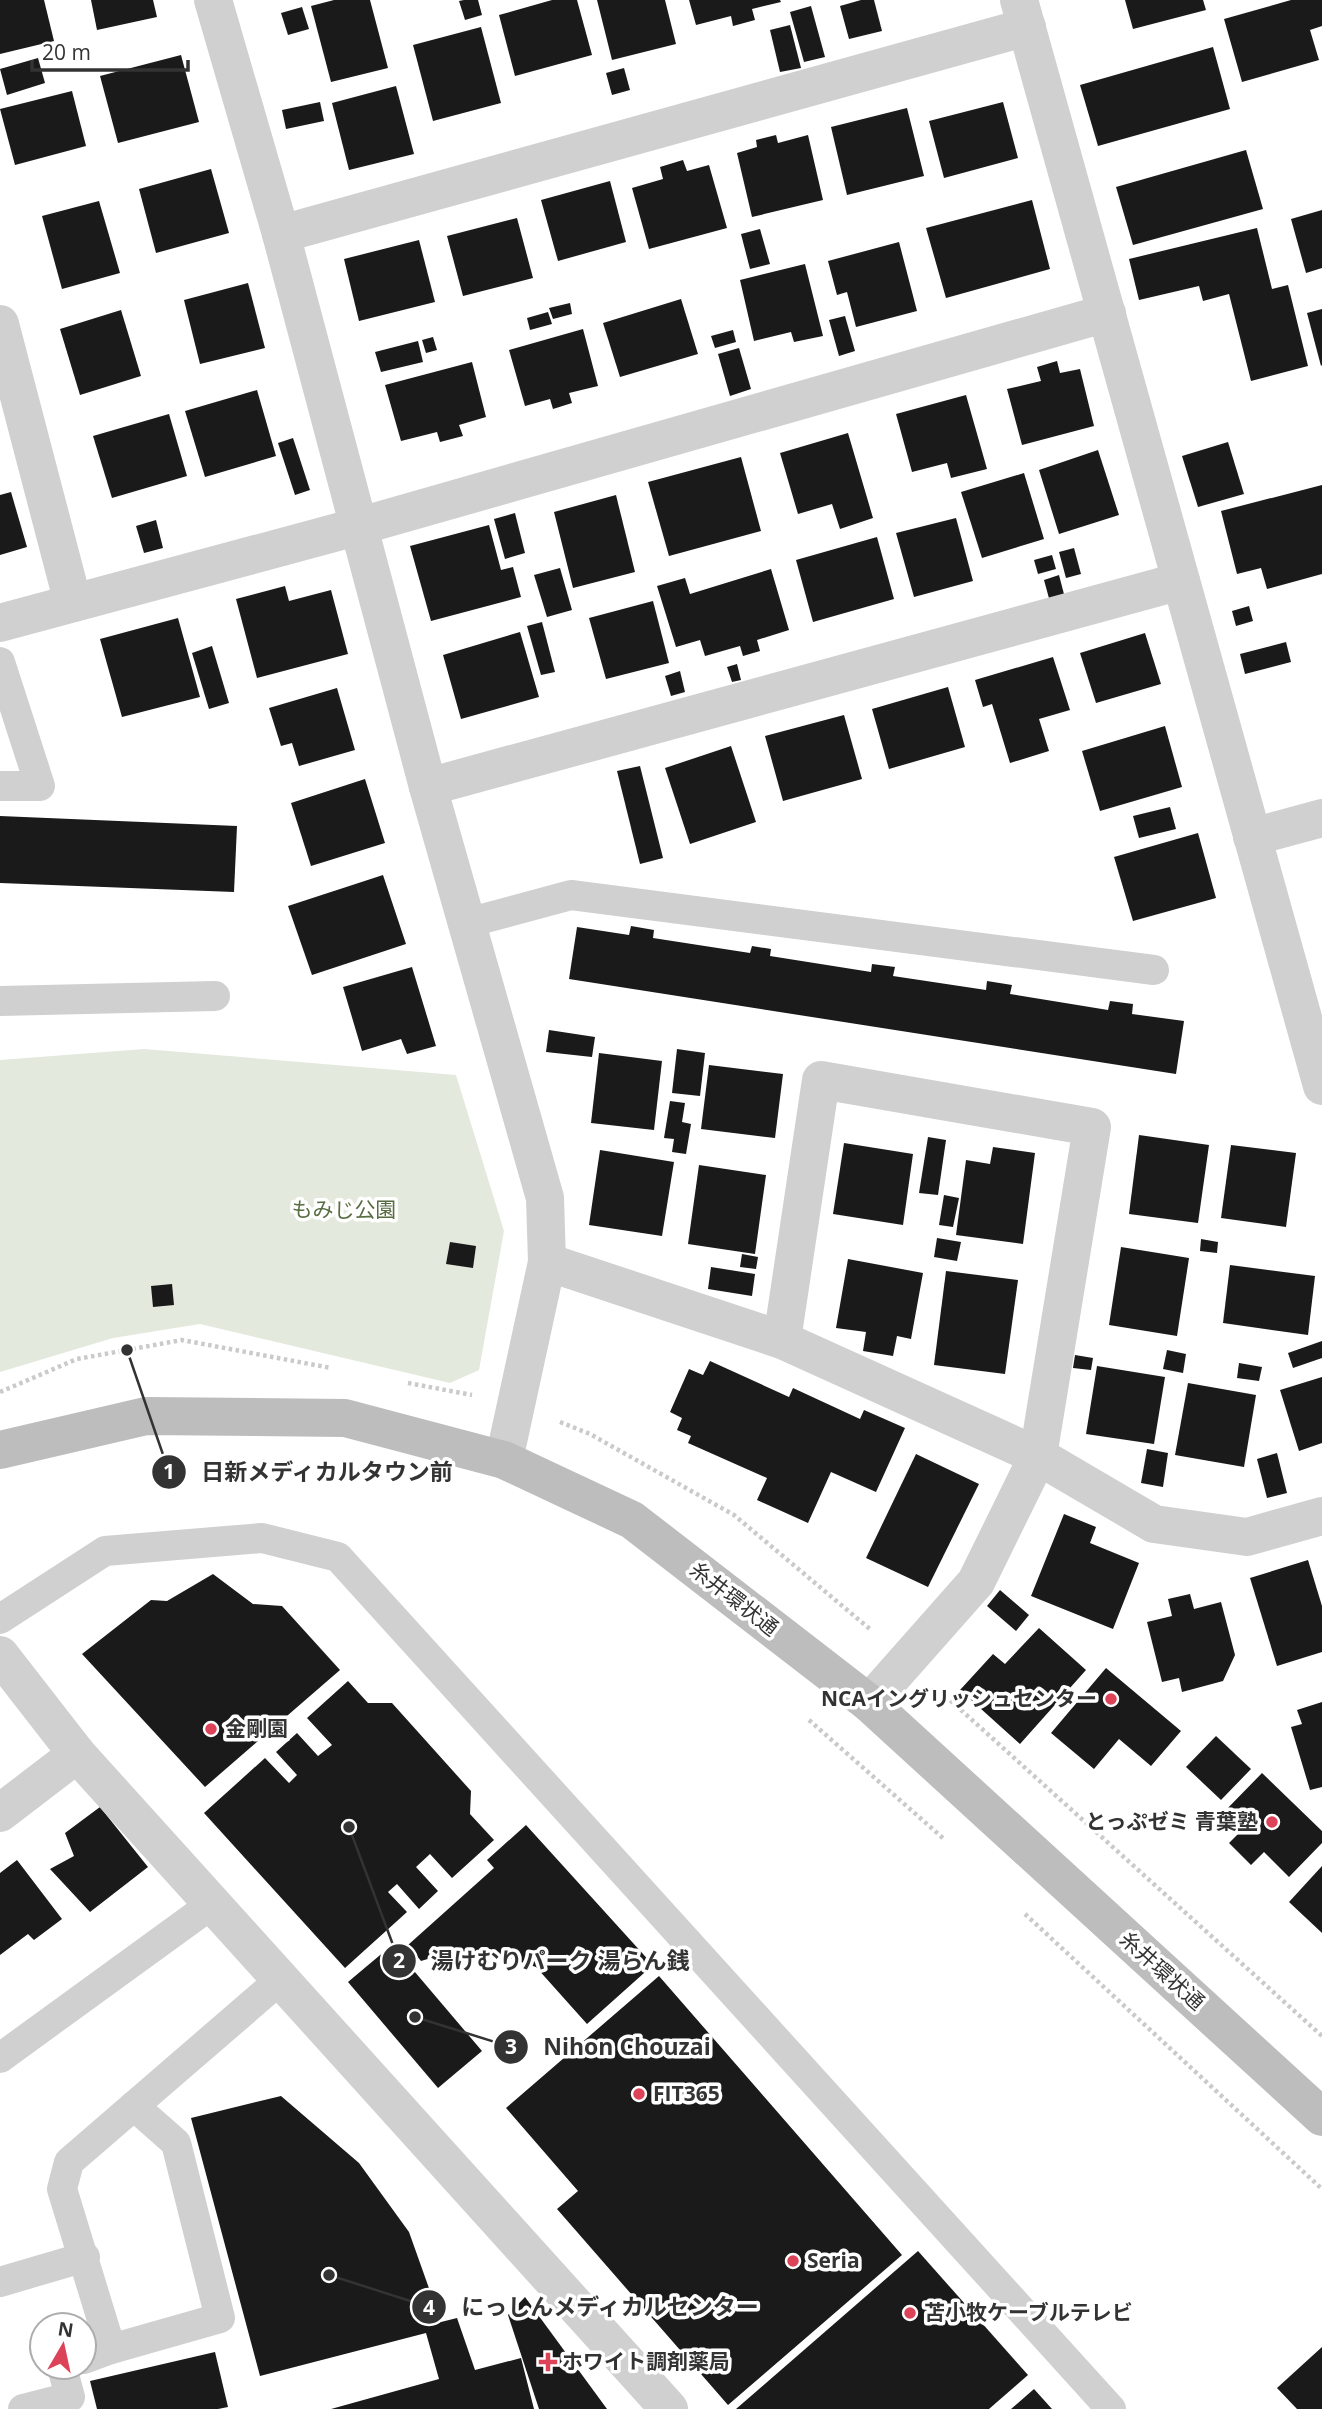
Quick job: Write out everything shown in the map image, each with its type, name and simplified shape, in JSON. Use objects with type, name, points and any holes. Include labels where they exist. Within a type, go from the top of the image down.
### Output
[{"type":"street","points":[[213,0],[281,234],[428,787],[544,1198],[547,1262],[504,1460]]},
{"type":"street","points":[[281,234],[1023,13],[1322,1086]]},
{"type":"street","points":[[0,623],[360,526],[1107,313]]},
{"type":"street","points":[[0,324],[73,603]]},
{"type":"street","points":[[428,787],[1181,581]]},
{"type":"street","points":[[1252,837],[1322,818]]},
{"type":"street","points":[[782,1340],[821,1080],[1092,1127],[1038,1457],[976,1582],[869,1703]]},
{"type":"street","points":[[547,1262],[782,1340],[1038,1457],[1154,1524],[1247,1537],[1322,1517]]},
{"type":"street","name":"糸井環状通","points":[[0,1450],[146,1416],[345,1418],[504,1460],[632,1520],[869,1703],[1322,2117]]},
{"type":"street","points":[[0,1655],[77,1754],[669,2409]]},
{"type":"street","points":[[0,1813],[77,1754]]},
{"type":"lane","points":[[0,662],[40,786],[0,786]]},
{"type":"lane","points":[[467,923],[571,895],[1154,970]]},
{"type":"lane","points":[[0,1001],[215,996]]},
{"type":"lane","points":[[0,1619],[105,1551],[262,1538],[338,1557],[1111,2409]]},
{"type":"lane","points":[[0,2058],[212,1904]]},
{"type":"lane","points":[[92,2311],[85,2258],[62,2189],[69,2162],[281,1979]]},
{"type":"lane","points":[[98,2354],[220,2318],[176,2143],[134,2106]]},
{"type":"lane","points":[[0,2282],[85,2258]]},
{"type":"lane","points":[[23,2409],[70,2397],[66,2381]]},
{"type":"path","points":[[799,1711],[950,1845]]},
{"type":"path","points":[[1021,1910],[1322,2189]]},
{"type":"green space","name":"もみじ公園","points":[[144,1049],[456,1075],[504,1231],[479,1370],[450,1383],[200,1324],[113,1338],[0,1372],[0,1060]]},
{"type":"building","points":[[0,0],[44,0],[54,41],[0,54]]},
{"type":"building","points":[[91,0],[153,0],[157,17],[97,30]]},
{"type":"building","points":[[334,0],[370,0],[388,68],[331,82],[311,6]]},
{"type":"building","points":[[478,0],[482,15],[465,20],[459,1]]},
{"type":"building","points":[[552,0],[577,0],[592,55],[515,76],[499,15]]},
{"type":"building","points":[[597,0],[665,0],[676,44],[612,60]]},
{"type":"building","points":[[689,0],[781,2],[752,9],[755,20],[733,26],[731,16],[696,25]]},
{"type":"building","points":[[861,0],[874,0],[882,31],[849,39],[840,6]]},
{"type":"building","points":[[1125,0],[1203,0],[1206,10],[1133,29]]},
{"type":"building","points":[[1291,0],[1322,0],[1322,26],[1310,30],[1319,60],[1242,82],[1224,19]]},
{"type":"building","points":[[811,6],[825,57],[804,62],[790,12]]},
{"type":"building","points":[[302,7],[309,29],[288,35],[281,13]]},
{"type":"building","points":[[790,25],[801,68],[780,72],[770,30]]},
{"type":"building","points":[[481,27],[501,103],[433,121],[413,45]]},
{"type":"building","points":[[1213,47],[1230,109],[1098,146],[1080,85]]},
{"type":"building","points":[[181,55],[199,122],[118,143],[100,76]]},
{"type":"building","points":[[38,58],[45,83],[7,95],[0,69]]},
{"type":"building","points":[[624,68],[630,90],[612,95],[606,73]]},
{"type":"building","points":[[396,86],[414,154],[349,170],[332,103]]},
{"type":"building","points":[[72,91],[86,146],[15,165],[0,109]]},
{"type":"building","points":[[320,102],[324,121],[286,129],[282,110]]},
{"type":"building","points":[[1003,102],[1018,158],[944,178],[929,121]]},
{"type":"building","points":[[907,108],[924,176],[847,195],[831,127]]},
{"type":"building","points":[[776,135],[778,143],[808,135],[823,200],[752,217],[737,153],[757,147],[756,140]]},
{"type":"building","points":[[1246,150],[1263,209],[1133,245],[1116,187]]},
{"type":"building","points":[[683,160],[687,171],[709,165],[727,228],[649,249],[632,188],[663,179],[660,167]]},
{"type":"building","points":[[211,169],[229,233],[156,253],[139,189]]},
{"type":"building","points":[[610,181],[626,242],[558,261],[541,200]]},
{"type":"building","points":[[1032,200],[1050,269],[946,298],[926,228]]},
{"type":"building","points":[[99,201],[120,273],[62,289],[42,216]]},
{"type":"building","points":[[1322,210],[1322,268],[1306,273],[1291,219]]},
{"type":"building","points":[[517,218],[533,278],[463,296],[447,236]]},
{"type":"building","points":[[1257,228],[1272,289],[1288,285],[1308,366],[1251,381],[1229,294],[1203,301],[1199,286],[1139,300],[1129,259]]},
{"type":"building","points":[[760,229],[770,264],[750,269],[741,234]]},
{"type":"building","points":[[419,240],[435,302],[359,321],[344,259]]},
{"type":"building","points":[[899,242],[917,311],[856,327],[847,292],[837,295],[828,261]]},
{"type":"building","points":[[805,264],[823,336],[794,342],[791,332],[754,341],[740,280]]},
{"type":"building","points":[[248,283],[265,348],[200,364],[184,300]]},
{"type":"building","points":[[681,299],[698,354],[620,377],[603,323]]},
{"type":"building","points":[[570,303],[572,314],[553,319],[549,308]]},
{"type":"building","points":[[1322,309],[1322,365],[1321,366],[1307,313]]},
{"type":"building","points":[[121,310],[141,376],[80,395],[60,329]]},
{"type":"building","points":[[548,312],[552,324],[530,330],[527,318]]},
{"type":"building","points":[[845,316],[855,351],[839,356],[829,320]]},
{"type":"building","points":[[583,329],[598,386],[569,393],[572,403],[553,409],[550,399],[525,406],[509,350]]},
{"type":"building","points":[[733,330],[736,342],[715,348],[711,336]]},
{"type":"building","points":[[433,337],[437,350],[426,353],[422,340]]},
{"type":"building","points":[[418,341],[423,362],[381,372],[375,352]]},
{"type":"building","points":[[739,348],[751,389],[730,396],[718,354]]},
{"type":"building","points":[[1057,361],[1060,373],[1080,369],[1094,426],[1022,445],[1007,389],[1041,381],[1037,367]]},
{"type":"building","points":[[472,362],[486,417],[459,425],[463,436],[440,442],[437,432],[401,441],[385,385]]},
{"type":"building","points":[[257,390],[276,456],[205,477],[185,411]]},
{"type":"building","points":[[966,395],[987,469],[951,478],[947,463],[912,472],[896,414]]},
{"type":"building","points":[[169,414],[187,476],[112,498],[93,436]]},
{"type":"building","points":[[848,433],[873,518],[840,529],[832,504],[798,514],[780,453]]},
{"type":"building","points":[[293,438],[310,490],[295,495],[278,443]]},
{"type":"building","points":[[1228,442],[1244,494],[1198,507],[1182,456]]},
{"type":"building","points":[[1098,450],[1119,515],[1059,534],[1039,470]]},
{"type":"building","points":[[741,457],[761,531],[669,556],[648,482]]},
{"type":"building","points":[[1024,473],[1044,539],[982,558],[961,492]]},
{"type":"building","points":[[1322,485],[1322,574],[1267,589],[1261,568],[1237,574],[1221,511]]},
{"type":"building","points":[[11,492],[27,547],[0,555],[0,495]]},
{"type":"building","points":[[616,495],[635,572],[573,588],[554,512]]},
{"type":"building","points":[[515,513],[525,553],[505,559],[494,519]]},
{"type":"building","points":[[956,518],[973,581],[914,597],[896,533]]},
{"type":"building","points":[[156,520],[163,548],[144,553],[136,526]]},
{"type":"building","points":[[489,525],[501,570],[513,567],[521,597],[431,621],[410,546]]},
{"type":"building","points":[[877,537],[894,599],[813,622],[796,560]]},
{"type":"building","points":[[1074,548],[1081,574],[1066,578],[1059,552]]},
{"type":"building","points":[[1052,555],[1056,569],[1038,574],[1034,560]]},
{"type":"building","points":[[560,568],[572,610],[547,617],[534,575]]},
{"type":"building","points":[[771,569],[789,630],[757,640],[760,651],[743,656],[740,646],[705,656],[700,640],[676,647],[657,586],[685,578],[690,594]]},
{"type":"building","points":[[1059,575],[1065,598],[1050,602],[1044,580]]},
{"type":"building","points":[[285,586],[289,601],[331,590],[348,654],[257,678],[236,599]]},
{"type":"building","points":[[653,601],[669,663],[606,679],[589,618]]},
{"type":"building","points":[[1249,606],[1253,621],[1236,626],[1232,611]]},
{"type":"building","points":[[178,618],[200,697],[122,717],[100,639]]},
{"type":"building","points":[[542,622],[555,672],[541,675],[527,626]]},
{"type":"building","points":[[520,632],[539,697],[461,719],[443,655]]},
{"type":"building","points":[[1145,633],[1161,684],[1096,703],[1080,653]]},
{"type":"building","points":[[1286,642],[1291,662],[1245,674],[1240,654]]},
{"type":"building","points":[[212,646],[229,703],[209,709],[192,653]]},
{"type":"building","points":[[1053,657],[1070,710],[1039,719],[1049,751],[1010,763],[992,704],[983,707],[975,680]]},
{"type":"building","points":[[737,664],[741,680],[732,682],[727,667]]},
{"type":"building","points":[[680,671],[685,692],[671,696],[665,676]]},
{"type":"building","points":[[948,687],[965,747],[889,769],[872,709]]},
{"type":"building","points":[[337,688],[355,750],[299,766],[292,743],[281,746],[269,708]]},
{"type":"building","points":[[844,715],[862,779],[783,801],[765,736]]},
{"type":"building","points":[[1165,726],[1182,787],[1100,811],[1082,751]]},
{"type":"building","points":[[731,746],[756,822],[690,844],[665,768]]},
{"type":"building","points":[[640,766],[663,858],[640,864],[617,771]]},
{"type":"building","points":[[365,779],[385,843],[311,866],[291,803]]},
{"type":"building","points":[[1170,807],[1176,829],[1139,838],[1133,816]]},
{"type":"building","points":[[0,816],[237,826],[234,892],[0,883]]},
{"type":"building","points":[[1198,833],[1216,898],[1133,921],[1114,857]]},
{"type":"building","points":[[383,875],[406,944],[312,975],[288,906]]},
{"type":"building","points":[[631,926],[654,930],[653,938],[750,953],[752,946],[771,949],[770,956],[871,972],[872,964],[895,967],[893,976],[986,990],[987,981],[1012,985],[1010,994],[1108,1010],[1110,1001],[1133,1004],[1132,1014],[1184,1021],[1176,1074],[569,979],[577,927],[629,935]]},
{"type":"building","points":[[412,967],[436,1046],[407,1054],[401,1039],[362,1051],[343,987]]},
{"type":"building","points":[[549,1030],[595,1037],[592,1057],[546,1052]]},
{"type":"building","points":[[677,1049],[705,1053],[700,1096],[672,1093]]},
{"type":"building","points":[[599,1053],[662,1061],[654,1130],[591,1123]]},
{"type":"building","points":[[709,1065],[783,1074],[775,1138],[701,1129]]},
{"type":"building","points":[[670,1101],[685,1103],[682,1122],[691,1124],[686,1154],[672,1152],[674,1139],[664,1138]]},
{"type":"building","points":[[1139,1135],[1209,1145],[1198,1223],[1129,1214]]},
{"type":"building","points":[[928,1137],[946,1140],[938,1195],[919,1193]]},
{"type":"building","points":[[844,1143],[913,1154],[903,1225],[833,1214]]},
{"type":"building","points":[[1231,1145],[1296,1153],[1286,1227],[1221,1218]]},
{"type":"building","points":[[993,1147],[1035,1153],[1023,1244],[956,1235],[966,1160],[990,1164]]},
{"type":"building","points":[[600,1150],[674,1162],[662,1236],[589,1225]]},
{"type":"building","points":[[699,1165],[766,1175],[755,1254],[688,1244]]},
{"type":"building","points":[[944,1195],[959,1198],[953,1227],[939,1225]]},
{"type":"building","points":[[937,1238],[961,1242],[957,1261],[934,1257]]},
{"type":"building","points":[[1201,1239],[1218,1242],[1217,1253],[1200,1251]]},
{"type":"building","points":[[450,1242],[476,1246],[473,1268],[446,1264]]},
{"type":"building","points":[[1121,1247],[1189,1258],[1177,1336],[1109,1325]]},
{"type":"building","points":[[742,1254],[758,1257],[756,1269],[740,1267]]},
{"type":"building","points":[[848,1259],[923,1273],[911,1339],[897,1336],[893,1356],[863,1351],[866,1332],[836,1328]]},
{"type":"building","points":[[1230,1265],[1315,1276],[1308,1335],[1223,1323]]},
{"type":"building","points":[[711,1267],[755,1274],[752,1296],[708,1289]]},
{"type":"building","points":[[946,1271],[1018,1280],[1005,1374],[934,1365]]},
{"type":"building","points":[[172,1284],[174,1305],[153,1307],[151,1286]]},
{"type":"building","points":[[1322,1341],[1322,1358],[1293,1368],[1288,1353]]},
{"type":"building","points":[[1167,1350],[1186,1354],[1183,1373],[1163,1369]]},
{"type":"building","points":[[1075,1355],[1093,1358],[1091,1370],[1073,1368]]},
{"type":"building","points":[[710,1361],[789,1397],[793,1388],[860,1419],[864,1410],[905,1428],[876,1492],[831,1472],[808,1523],[757,1500],[767,1478],[688,1443],[691,1436],[677,1430],[682,1418],[670,1412],[689,1369],[703,1375]]},
{"type":"building","points":[[1239,1363],[1262,1367],[1259,1381],[1237,1378]]},
{"type":"building","points":[[1097,1366],[1165,1377],[1154,1444],[1086,1434]]},
{"type":"building","points":[[1322,1377],[1322,1443],[1299,1451],[1280,1390]]},
{"type":"building","points":[[1188,1383],[1256,1395],[1244,1467],[1175,1455]]},
{"type":"building","points":[[1147,1449],[1168,1453],[1163,1487],[1141,1483]]},
{"type":"building","points":[[1277,1453],[1287,1493],[1267,1498],[1257,1459]]},
{"type":"building","points":[[916,1454],[979,1484],[928,1587],[866,1558]]},
{"type":"building","points":[[1064,1514],[1096,1527],[1090,1543],[1139,1563],[1113,1629],[1031,1596]]},
{"type":"building","points":[[1308,1560],[1322,1606],[1322,1652],[1277,1666],[1250,1578]]},
{"type":"building","name":"金剛園","points":[[213,1574],[253,1604],[282,1606],[340,1670],[205,1787],[82,1654],[151,1600],[167,1601]]},
{"type":"building","points":[[1000,1590],[1029,1615],[1016,1631],[987,1606]]},
{"type":"building","points":[[1190,1594],[1194,1609],[1221,1602],[1235,1655],[1223,1681],[1182,1692],[1179,1678],[1162,1682],[1147,1622],[1172,1616],[1168,1599]]},
{"type":"building","points":[[1039,1628],[1086,1670],[1020,1744],[960,1690],[993,1654],[1005,1664]]},
{"type":"building","name":"NCAイングリッシュセンター","points":[[1106,1668],[1181,1731],[1151,1766],[1119,1739],[1094,1769],[1051,1733]]},
{"type":"building","points":[[348,1681],[368,1703],[392,1703],[471,1791],[470,1814],[494,1840],[452,1878],[430,1854],[416,1867],[438,1891],[419,1909],[397,1884],[388,1892],[407,1912],[345,1968],[204,1813],[265,1758],[289,1783],[297,1775],[276,1752],[297,1733],[318,1756],[332,1745],[307,1718]]},
{"type":"building","points":[[1322,1702],[1322,1787],[1310,1790],[1291,1727],[1302,1724],[1297,1710]]},
{"type":"building","points":[[1216,1736],[1251,1769],[1221,1800],[1186,1767]]},
{"type":"building","name":"とっぷゼミ 青葉塾","points":[[1262,1773],[1322,1831],[1322,1843],[1289,1877],[1264,1852],[1251,1865],[1229,1843],[1241,1831],[1223,1813]]},
{"type":"building","points":[[100,1807],[148,1867],[90,1912],[50,1869],[74,1856],[65,1833]]},
{"type":"building","points":[[526,1825],[653,1965],[587,2024],[536,1967],[491,1952],[467,1951],[421,1961],[408,1945],[494,1868],[487,1860]]},
{"type":"building","points":[[17,1860],[62,1919],[34,1940],[28,1934],[0,1955],[0,1873]]},
{"type":"building","points":[[1322,1866],[1322,1933],[1289,1902]]},
{"type":"building","points":[[392,1945],[482,2051],[438,2088],[348,1982]]},
{"type":"building","points":[[659,1976],[902,2255],[728,2405],[557,2209],[578,2191],[506,2108]]},
{"type":"building","points":[[281,2096],[359,2163],[409,2232],[441,2322],[457,2318],[475,2370],[521,2358],[534,2409],[331,2409],[439,2379],[426,2333],[260,2376],[191,2118]]},
{"type":"building","name":"苫小牧ケーブルテレビ","points":[[918,2251],[1028,2375],[989,2409],[736,2409]]},
{"type":"building","name":"ホワイト調剤薬局","points":[[525,2297],[607,2409],[539,2409],[508,2315]]},
{"type":"building","points":[[1322,2347],[1322,2409],[1297,2409],[1277,2388]]},
{"type":"building","points":[[215,2352],[228,2407],[97,2409],[90,2381]]},
{"type":"building","points":[[1034,2389],[1052,2409],[1011,2409]]},
{"type":"place","name":"日新メディカルタウン前","points":[[127,1350]]},
{"type":"place","name":"NCAイングリッシュセンター","points":[[1111,1699]]},
{"type":"place","name":"金剛園","points":[[211,1729]]},
{"type":"place","name":"とっぷゼミ 青葉塾","points":[[1272,1822]]},
{"type":"place","name":"湯けむりパーク 湯らん銭","points":[[349,1827]]},
{"type":"place","name":"Nihon Chouzai","points":[[415,2017]]},
{"type":"place","name":"FIT365","points":[[639,2094]]},
{"type":"place","name":"Seria","points":[[793,2261]]},
{"type":"place","name":"にっしんメディカルセンター","points":[[329,2275]]},
{"type":"place","name":"苫小牧ケーブルテレビ","points":[[910,2313]]},
{"type":"place","name":"ホワイト調剤薬局","points":[[548,2362]]}]
